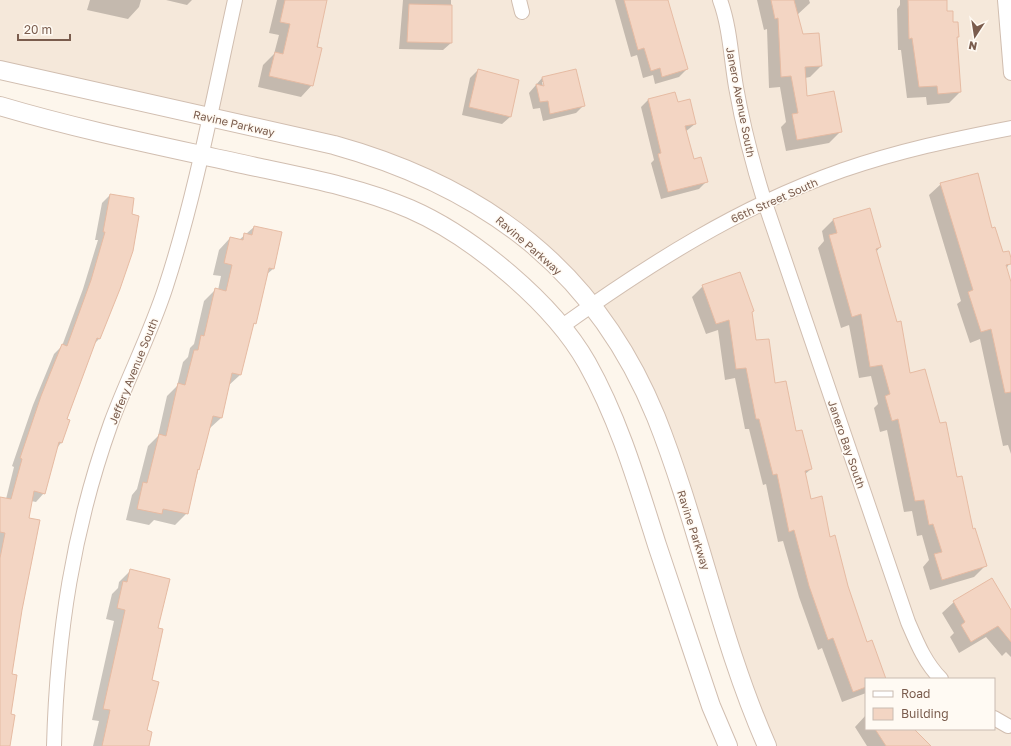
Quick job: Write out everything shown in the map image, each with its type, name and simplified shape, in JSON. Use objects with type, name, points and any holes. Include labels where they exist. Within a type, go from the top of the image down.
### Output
[{"type":"street","name":"Jeffery Avenue South","points":[[54,746],[59,645],[76,544],[92,482],[112,422],[166,289],[179,244],[201,154],[235,0]]},
{"type":"street","name":"Janero Avenue South","points":[[720,0],[728,31],[740,113],[765,203]]},
{"type":"street","points":[[1005,0],[1011,73]]},
{"type":"street","name":"Ravine Parkway","points":[[0,70],[353,150],[443,185],[471,200],[513,228],[558,268],[591,305],[627,358],[656,418],[673,466],[742,684],[767,746]]},
{"type":"street","points":[[0,106],[71,125],[323,182],[369,194],[425,216],[458,236],[531,294],[561,327],[586,361],[621,432],[711,706],[728,746]]},
{"type":"street","name":"66th Street South","points":[[561,327],[628,279],[675,249],[719,225],[765,203],[843,170],[892,155],[966,136],[1011,128]]},
{"type":"street","name":"Janero Bay South","points":[[765,203],[908,622],[917,644],[930,667],[940,678]]},
{"type":"street","points":[[995,719],[1008,726]]},
{"type":"shaded area","points":[[0,0],[1011,0],[1011,746],[767,746],[642,386],[537,248],[401,167],[0,70]]},
{"type":"building","points":[[285,0],[327,0],[317,47],[322,48],[313,86],[269,76],[275,52],[283,54],[290,24],[280,22]]},
{"type":"building","points":[[624,0],[668,0],[688,69],[662,77],[660,68],[651,71],[644,48],[638,50]]},
{"type":"building","points":[[771,0],[794,0],[803,34],[819,33],[822,66],[805,67],[807,96],[834,91],[842,132],[797,140],[792,114],[798,113],[791,76],[781,77],[778,18],[775,19]]},
{"type":"building","points":[[908,0],[947,0],[947,11],[953,11],[953,22],[958,22],[959,37],[957,37],[961,92],[938,94],[937,86],[919,87],[912,38],[909,39]]},
{"type":"building","points":[[409,4],[452,5],[452,43],[407,42]]},
{"type":"building","points":[[478,69],[519,80],[511,117],[469,107]]},
{"type":"building","points":[[576,69],[585,106],[550,114],[548,101],[540,102],[536,84],[544,86],[542,77]]},
{"type":"building","points":[[675,92],[678,102],[690,99],[696,124],[685,126],[694,159],[701,157],[708,182],[668,192],[658,154],[661,153],[648,99]]},
{"type":"building","points":[[978,173],[992,228],[995,227],[1003,252],[1009,251],[1011,258],[1011,264],[1006,265],[1011,282],[1011,392],[1005,393],[991,329],[981,332],[968,292],[973,290],[940,183]]},
{"type":"building","points":[[110,194],[134,198],[132,214],[139,216],[133,251],[120,289],[100,339],[97,338],[67,419],[70,420],[62,443],[59,442],[45,494],[34,491],[29,518],[40,520],[22,610],[12,674],[17,675],[11,714],[15,715],[10,746],[0,746],[0,558],[5,533],[0,532],[0,497],[11,499],[22,459],[20,458],[41,396],[62,344],[67,346],[91,280],[105,232],[103,232]]},
{"type":"building","points":[[870,208],[881,247],[876,249],[897,322],[901,321],[910,373],[925,369],[940,423],[946,422],[957,477],[962,476],[973,529],[975,528],[987,566],[942,580],[934,554],[942,552],[933,524],[929,525],[924,500],[915,501],[898,419],[892,421],[885,396],[890,394],[882,365],[870,367],[861,314],[852,317],[829,235],[837,233],[833,219]]},
{"type":"building","points":[[254,226],[282,232],[274,269],[269,268],[256,324],[254,323],[241,375],[232,373],[222,418],[213,416],[199,470],[198,469],[188,514],[163,509],[162,514],[137,509],[143,482],[147,483],[159,434],[166,436],[178,383],[185,385],[194,350],[198,350],[201,335],[204,336],[215,288],[226,291],[232,265],[224,263],[230,237],[243,240],[244,233],[252,235]]},
{"type":"building","points":[[740,272],[754,311],[752,312],[756,340],[769,339],[775,383],[786,381],[796,431],[802,430],[812,469],[805,471],[811,499],[822,496],[830,537],[835,535],[848,586],[867,642],[872,640],[886,678],[865,678],[865,687],[853,692],[833,638],[828,640],[809,586],[794,530],[789,532],[777,474],[773,475],[759,419],[756,419],[746,368],[736,369],[729,320],[716,324],[702,285]]},
{"type":"building","points":[[130,569],[170,579],[158,628],[163,629],[152,680],[159,682],[147,730],[152,732],[149,746],[102,746],[110,710],[103,709],[125,610],[117,608],[123,581],[127,582]]},
{"type":"building","points":[[992,578],[1011,610],[1011,642],[998,626],[971,642],[961,625],[965,622],[953,601]]},
{"type":"building","points":[[876,730],[915,730],[931,746],[886,746]]}]
